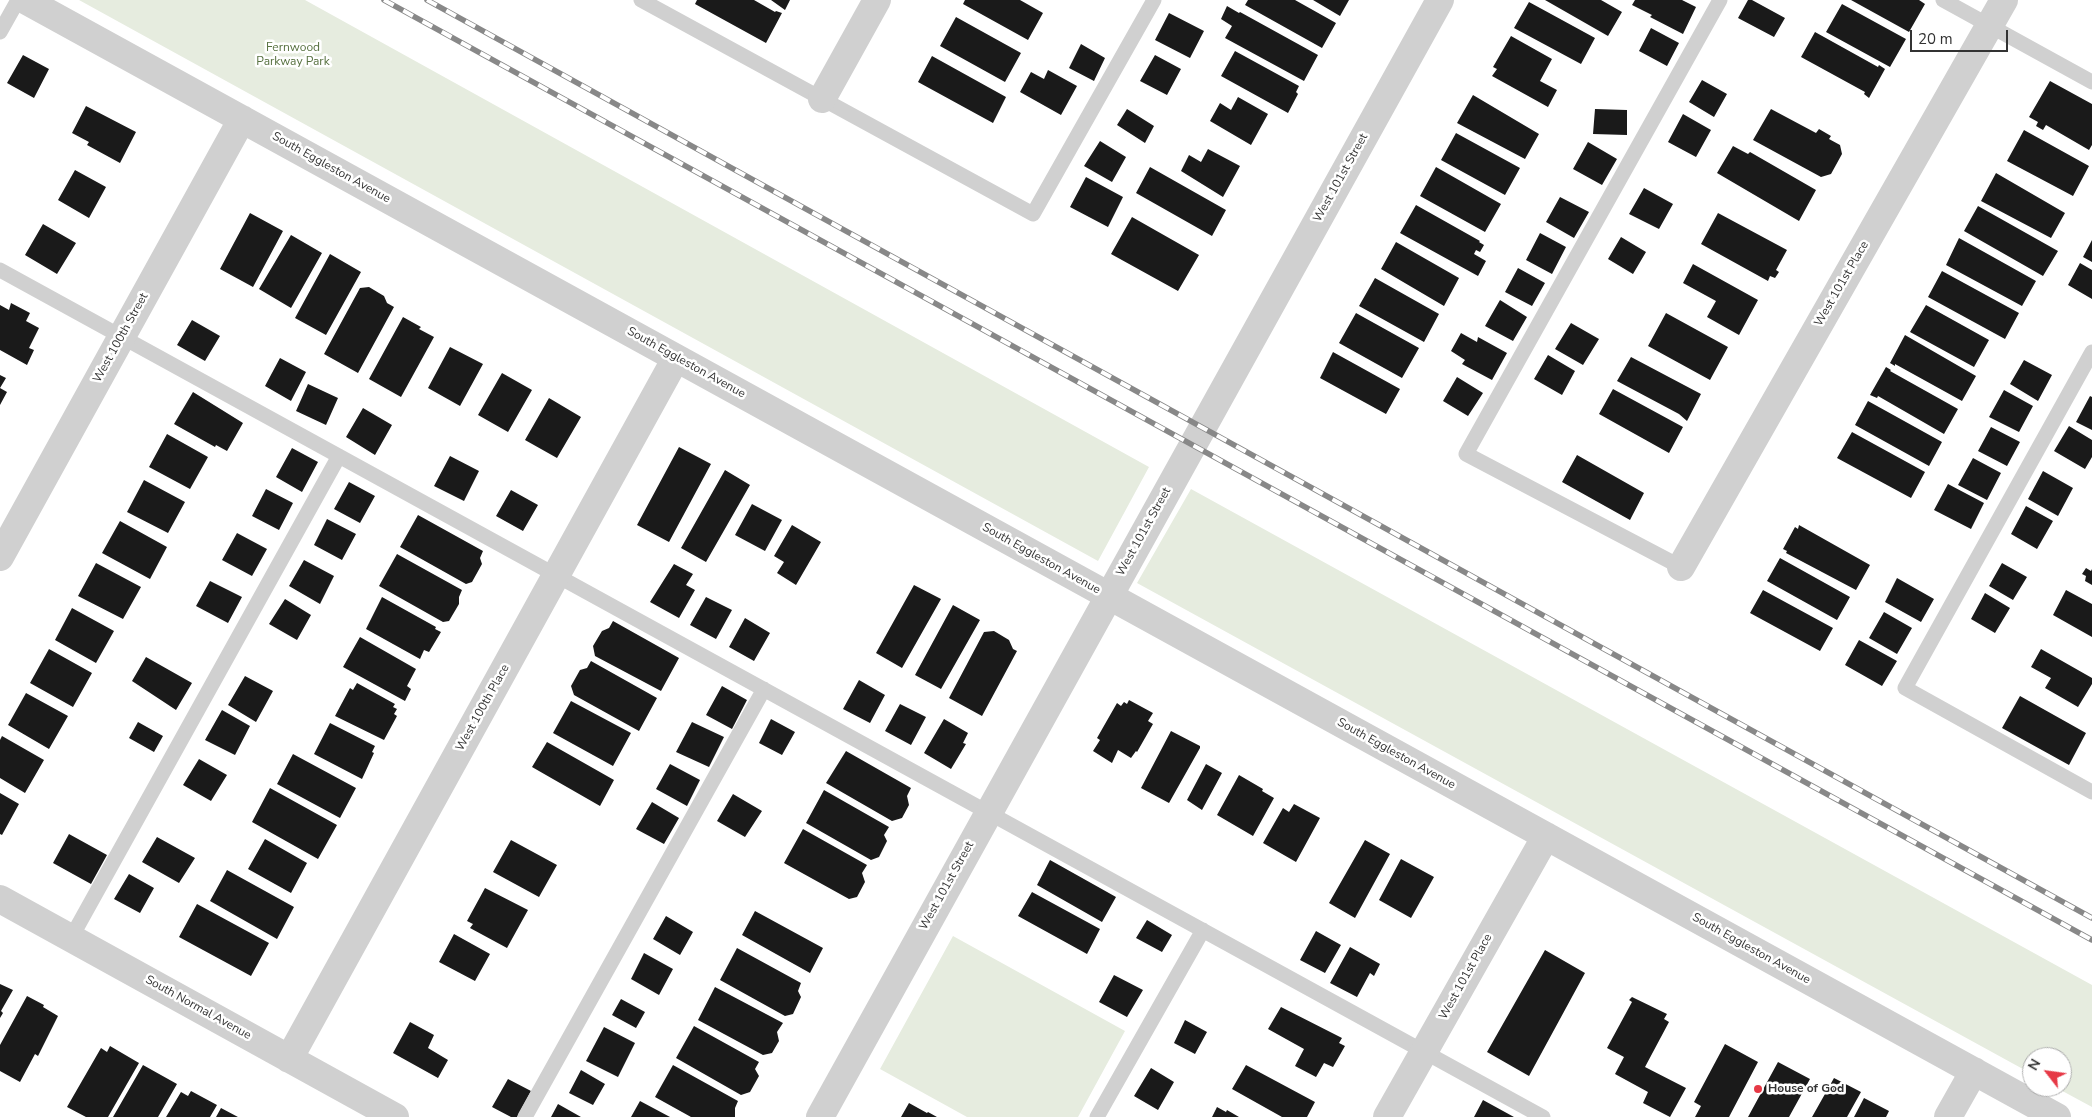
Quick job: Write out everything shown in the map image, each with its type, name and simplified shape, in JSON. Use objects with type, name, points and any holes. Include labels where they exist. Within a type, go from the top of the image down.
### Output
[{"type":"street","name":"South Eggleston Avenue","points":[[25,0],[2057,1117]]},
{"type":"street","points":[[822,99],[878,0]]},
{"type":"street","name":"West 101st Street","points":[[820,1117],[1440,0]]},
{"type":"street","name":"West 101st Place","points":[[1680,567],[2004,0]]},
{"type":"street","name":"West 100th Street","points":[[0,557],[242,119]]},
{"type":"street","name":"West 100th Place","points":[[289,1059],[676,358]]},
{"type":"street","name":"West 101st Place","points":[[1387,1117],[1546,836]]},
{"type":"street","name":"South Normal Avenue","points":[[0,899],[395,1117]]},
{"type":"street","points":[[1948,1117],[1974,1071]]},
{"type":"lane","points":[[0,32],[18,0]]},
{"type":"lane","points":[[641,0],[1033,214],[1154,0]]},
{"type":"lane","points":[[1680,567],[1466,454],[1720,0]]},
{"type":"lane","points":[[1943,0],[2092,82]]},
{"type":"lane","points":[[0,270],[1543,1117]]},
{"type":"lane","points":[[2092,352],[1905,688],[2092,792]]},
{"type":"lane","points":[[71,938],[339,456]]},
{"type":"lane","points":[[525,1117],[764,689]]},
{"type":"lane","points":[[1097,1117],[1203,930]]},
{"type":"green space","name":"Fernwood Parkway Park","points":[[79,0],[305,0],[1149,467],[1098,561]]},
{"type":"green space","points":[[1191,489],[2092,985],[2092,1107],[2072,1096],[2072,1047],[2022,1047],[2022,1069],[1137,583]]},
{"type":"green space","points":[[953,936],[1125,1031],[1078,1117],[967,1117],[880,1069]]},
{"type":"building","points":[[697,0],[754,0],[775,12],[782,13],[766,43],[695,4]]},
{"type":"building","points":[[771,0],[790,0],[785,10]]},
{"type":"building","points":[[965,0],[1020,0],[1043,13],[1028,40],[963,4]]},
{"type":"building","points":[[1248,0],[1295,0],[1336,23],[1322,48],[1245,5]]},
{"type":"building","points":[[1313,0],[1349,0],[1340,16]]},
{"type":"building","points":[[1545,0],[1601,0],[1622,12],[1608,36]]},
{"type":"building","points":[[1635,0],[1682,0],[1696,7],[1683,34],[1650,17],[1652,15],[1632,5]]},
{"type":"building","points":[[1748,0],[1752,0],[1785,18],[1774,37],[1738,18]]},
{"type":"building","points":[[1851,0],[1919,0],[1925,4],[1909,32]]},
{"type":"building","points":[[1529,2],[1595,38],[1581,64],[1514,28]]},
{"type":"building","points":[[1842,4],[1906,39],[1890,67],[1826,32]]},
{"type":"building","points":[[1227,6],[1318,55],[1304,81],[1225,38],[1232,26],[1221,19]]},
{"type":"building","points":[[1169,13],[1204,31],[1190,58],[1155,40]]},
{"type":"building","points":[[956,17],[1021,53],[1005,82],[940,46]]},
{"type":"building","points":[[1651,28],[1679,43],[1667,66],[1639,51]]},
{"type":"building","points":[[1815,32],[1878,67],[1879,65],[1885,69],[1869,98],[1864,94],[1865,92],[1801,57]]},
{"type":"building","points":[[1511,36],[1552,59],[1540,81],[1557,90],[1548,107],[1492,76],[1497,69],[1493,67]]},
{"type":"building","points":[[1081,44],[1105,58],[1094,81],[1069,68]]},
{"type":"building","points":[[1235,51],[1299,86],[1296,92],[1298,94],[1288,113],[1221,76]]},
{"type":"building","points":[[23,55],[49,69],[34,98],[7,83]]},
{"type":"building","points":[[1155,55],[1181,69],[1167,95],[1140,81]]},
{"type":"building","points":[[932,56],[1006,97],[993,123],[918,82]]},
{"type":"building","points":[[1048,70],[1077,86],[1061,115],[1020,92],[1031,72],[1044,79]]},
{"type":"building","points":[[1702,80],[1727,94],[1714,117],[1689,102]]},
{"type":"building","points":[[2050,81],[2092,104],[2092,145],[2089,150],[2046,125],[2043,130],[2036,126],[2038,122],[2029,117]]},
{"type":"building","points":[[1473,95],[1539,134],[1525,159],[1457,123]]},
{"type":"building","points":[[1238,97],[1268,114],[1251,145],[1210,121],[1220,103],[1231,110]]},
{"type":"building","points":[[86,106],[136,132],[120,163],[87,145],[89,142],[72,133]]},
{"type":"building","points":[[1127,109],[1154,126],[1145,143],[1117,125]]},
{"type":"building","points":[[1595,109],[1627,110],[1627,135],[1593,134]]},
{"type":"building","points":[[1771,109],[1816,133],[1819,129],[1831,136],[1829,139],[1840,145],[1842,154],[1831,174],[1821,177],[1753,140]]},
{"type":"building","points":[[1683,114],[1711,130],[1696,157],[1668,142]]},
{"type":"building","points":[[2024,130],[2089,166],[2073,196],[2007,161]]},
{"type":"building","points":[[1456,133],[1520,168],[1505,195],[1441,160]]},
{"type":"building","points":[[1100,141],[1126,157],[1112,182],[1084,166]]},
{"type":"building","points":[[1588,142],[1617,159],[1602,185],[1573,169]]},
{"type":"building","points":[[1733,146],[1748,154],[1750,152],[1816,190],[1799,221],[1717,173]]},
{"type":"building","points":[[1208,149],[1240,166],[1223,197],[1181,171],[1189,155],[1201,162]]},
{"type":"building","points":[[1150,167],[1226,210],[1212,236],[1136,193]]},
{"type":"building","points":[[1436,167],[1501,204],[1485,232],[1420,196]]},
{"type":"building","points":[[75,170],[106,187],[89,218],[58,200]]},
{"type":"building","points":[[1996,173],[2065,213],[2051,238],[1981,201]]},
{"type":"building","points":[[1086,177],[1123,197],[1108,227],[1070,207]]},
{"type":"building","points":[[1644,188],[1673,204],[1659,229],[1629,214]]},
{"type":"building","points":[[1560,197],[1589,212],[1574,238],[1546,222]]},
{"type":"building","points":[[1416,205],[1484,245],[1480,252],[1476,250],[1474,254],[1486,261],[1478,276],[1400,233]]},
{"type":"building","points":[[1978,206],[2058,251],[2043,276],[1964,231]]},
{"type":"building","points":[[250,213],[283,231],[253,287],[220,269]]},
{"type":"building","points":[[1718,213],[1787,250],[1776,270],[1779,272],[1775,278],[1770,276],[1768,281],[1701,244]]},
{"type":"building","points":[[1132,217],[1199,255],[1178,291],[1111,254]]},
{"type":"building","points":[[43,224],[76,243],[57,274],[25,255]]},
{"type":"building","points":[[1540,233],[1566,247],[1552,274],[1526,260]]},
{"type":"building","points":[[291,235],[322,253],[291,308],[259,289]]},
{"type":"building","points":[[1621,237],[1646,252],[1633,274],[1608,259]]},
{"type":"building","points":[[1959,238],[2036,281],[2022,306],[1946,265]]},
{"type":"building","points":[[2092,240],[2092,262],[2083,257]]},
{"type":"building","points":[[1396,242],[1459,278],[1444,306],[1381,269]]},
{"type":"building","points":[[330,254],[361,272],[326,335],[295,318]]},
{"type":"building","points":[[2080,263],[2092,270],[2092,299],[2068,285]]},
{"type":"building","points":[[1693,264],[1758,300],[1739,335],[1707,317],[1716,301],[1683,283]]},
{"type":"building","points":[[1518,268],[1545,283],[1532,306],[1505,292]]},
{"type":"building","points":[[1942,271],[2019,313],[2005,339],[1928,297]]},
{"type":"building","points":[[1375,278],[1439,314],[1424,342],[1359,306]]},
{"type":"building","points":[[369,287],[384,296],[387,303],[394,307],[358,373],[324,354],[360,288]]},
{"type":"building","points":[[1500,300],[1527,317],[1513,341],[1485,326]]},
{"type":"building","points":[[11,303],[30,313],[26,321],[39,328],[29,348],[34,350],[27,365],[0,350],[0,305],[9,310]]},
{"type":"building","points":[[1926,305],[1989,340],[1974,367],[1910,332]]},
{"type":"building","points":[[1356,313],[1419,348],[1402,378],[1339,343]]},
{"type":"building","points":[[1666,313],[1728,347],[1710,380],[1648,346]]},
{"type":"building","points":[[403,317],[434,337],[401,397],[369,379]]},
{"type":"building","points":[[192,320],[220,336],[205,361],[177,345]]},
{"type":"building","points":[[1571,323],[1599,339],[1583,365],[1555,349]]},
{"type":"building","points":[[1461,333],[1477,342],[1478,337],[1507,353],[1492,380],[1462,364],[1465,360],[1451,351]]},
{"type":"building","points":[[1905,335],[1976,376],[1962,401],[1890,363]]},
{"type":"building","points":[[450,347],[483,364],[460,406],[428,388]]},
{"type":"building","points":[[1333,352],[1400,389],[1386,414],[1320,378]]},
{"type":"building","points":[[1548,355],[1575,371],[1562,395],[1534,379]]},
{"type":"building","points":[[1631,357],[1701,394],[1687,421],[1679,414],[1617,381]]},
{"type":"building","points":[[280,358],[306,372],[291,401],[265,386]]},
{"type":"building","points":[[2024,360],[2052,375],[2038,401],[2010,384]]},
{"type":"building","points":[[1886,367],[1958,409],[1944,434],[1878,396],[1877,398],[1870,395]]},
{"type":"building","points":[[502,373],[532,390],[508,432],[478,415]]},
{"type":"building","points":[[0,375],[6,378],[0,388]]},
{"type":"building","points":[[1457,377],[1483,393],[1468,416],[1443,401]]},
{"type":"building","points":[[308,384],[338,398],[326,425],[296,411]]},
{"type":"building","points":[[0,388],[7,392],[0,405]]},
{"type":"building","points":[[1613,389],[1683,427],[1669,453],[1599,414]]},
{"type":"building","points":[[2004,390],[2033,406],[2019,432],[1989,417]]},
{"type":"building","points":[[193,392],[243,423],[227,451],[216,445],[215,447],[174,424]]},
{"type":"building","points":[[2090,396],[2092,397],[2092,430],[2076,422]]},
{"type":"building","points":[[549,398],[581,417],[557,458],[525,440]]},
{"type":"building","points":[[1868,401],[1942,442],[1929,466],[1855,425]]},
{"type":"building","points":[[363,408],[392,425],[375,455],[346,437]]},
{"type":"building","points":[[2069,426],[2092,440],[2092,457],[2085,469],[2054,451]]},
{"type":"building","points":[[1991,427],[2020,442],[2007,466],[1978,451]]},
{"type":"building","points":[[1852,432],[1925,472],[1911,498],[1837,458]]},
{"type":"building","points":[[167,434],[208,457],[190,489],[149,467]]},
{"type":"building","points":[[679,447],[711,464],[669,542],[637,525]]},
{"type":"building","points":[[292,448],[318,462],[302,492],[276,477]]},
{"type":"building","points":[[1577,455],[1644,493],[1630,520],[1562,482]]},
{"type":"building","points":[[450,456],[479,471],[464,501],[434,486]]},
{"type":"building","points":[[1973,458],[2001,473],[1987,500],[1958,485]]},
{"type":"building","points":[[725,470],[750,485],[706,562],[681,548]]},
{"type":"building","points":[[2043,471],[2073,488],[2058,516],[2028,499]]},
{"type":"building","points":[[144,480],[185,502],[168,533],[127,512]]},
{"type":"building","points":[[349,482],[375,496],[360,523],[334,509]]},
{"type":"building","points":[[1948,484],[1984,503],[1971,529],[1934,510]]},
{"type":"building","points":[[266,489],[293,503],[279,530],[252,516]]},
{"type":"building","points":[[511,490],[538,505],[523,531],[496,516]]},
{"type":"building","points":[[752,504],[782,520],[765,551],[735,535]]},
{"type":"building","points":[[2026,506],[2053,521],[2037,549],[2011,534]]},
{"type":"building","points":[[418,515],[483,551],[480,558],[482,564],[472,582],[466,584],[400,547]]},
{"type":"building","points":[[327,519],[356,534],[342,560],[314,545]]},
{"type":"building","points":[[120,521],[167,547],[150,579],[102,553]]},
{"type":"building","points":[[792,525],[821,542],[796,585],[777,573],[784,562],[774,556]]},
{"type":"building","points":[[1799,525],[1870,565],[1856,590],[1786,553],[1787,551],[1783,549],[1795,527],[1798,529]]},
{"type":"building","points":[[237,533],[267,549],[252,576],[222,560]]},
{"type":"building","points":[[397,554],[462,590],[459,604],[449,621],[443,622],[379,586]]},
{"type":"building","points":[[1780,558],[1850,597],[1837,620],[1767,581]]},
{"type":"building","points":[[304,560],[334,576],[320,604],[289,586]]},
{"type":"building","points":[[96,563],[141,587],[123,619],[78,596]]},
{"type":"building","points":[[2002,563],[2027,577],[2013,600],[1989,586]]},
{"type":"building","points":[[674,564],[693,574],[686,585],[695,590],[679,618],[650,602]]},
{"type":"building","points":[[2086,568],[2091,571],[2092,569],[2092,585],[2085,581],[2086,576],[2082,574]]},
{"type":"building","points":[[1897,578],[1934,599],[1921,622],[1885,602]]},
{"type":"building","points":[[210,581],[242,597],[228,623],[196,606]]},
{"type":"building","points":[[914,585],[941,599],[902,668],[876,653]]},
{"type":"building","points":[[1763,590],[1833,628],[1820,651],[1750,613]]},
{"type":"building","points":[[2066,590],[2092,604],[2092,637],[2053,615]]},
{"type":"building","points":[[1985,593],[2010,608],[1995,633],[1971,619]]},
{"type":"building","points":[[382,597],[436,627],[435,629],[441,632],[429,652],[424,650],[420,659],[366,629]]},
{"type":"building","points":[[706,597],[732,610],[716,639],[690,625]]},
{"type":"building","points":[[285,599],[311,615],[297,640],[269,624]]},
{"type":"building","points":[[953,605],[980,620],[941,689],[915,675]]},
{"type":"building","points":[[72,608],[114,631],[96,663],[55,640]]},
{"type":"building","points":[[1884,612],[1912,628],[1897,654],[1869,638]]},
{"type":"building","points":[[745,618],[770,633],[754,661],[729,647]]},
{"type":"building","points":[[613,621],[679,658],[661,691],[595,656],[593,646],[602,631],[609,628]]},
{"type":"building","points":[[994,631],[1009,640],[1013,649],[1017,651],[982,716],[949,698],[984,632]]},
{"type":"building","points":[[360,637],[416,669],[407,686],[411,689],[405,701],[343,667]]},
{"type":"building","points":[[1859,640],[1897,661],[1882,686],[1845,665]]},
{"type":"building","points":[[49,649],[92,673],[73,707],[30,683]]},
{"type":"building","points":[[2041,649],[2092,678],[2092,684],[2078,707],[2045,688],[2051,678],[2031,667]]},
{"type":"building","points":[[146,657],[192,683],[176,710],[132,681]]},
{"type":"building","points":[[591,661],[657,698],[639,731],[574,695],[571,686],[580,670],[587,668]]},
{"type":"building","points":[[245,676],[273,691],[256,722],[228,705]]},
{"type":"building","points":[[859,680],[885,695],[870,723],[843,709]]},
{"type":"building","points":[[357,683],[395,704],[393,707],[397,709],[394,714],[397,716],[384,740],[335,716],[350,688],[353,690]]},
{"type":"building","points":[[722,686],[747,700],[732,729],[706,715]]},
{"type":"building","points":[[26,693],[68,716],[49,749],[8,725]]},
{"type":"building","points":[[2020,696],[2086,733],[2069,765],[2002,728]]},
{"type":"building","points":[[1129,700],[1153,713],[1148,721],[1153,724],[1137,752],[1131,758],[1118,750],[1112,763],[1093,751],[1100,740],[1097,738],[1117,703],[1121,706],[1124,702],[1127,704]]},
{"type":"building","points":[[571,701],[631,733],[613,766],[553,733]]},
{"type":"building","points":[[900,704],[926,717],[911,745],[885,731]]},
{"type":"building","points":[[222,710],[250,726],[235,755],[205,740]]},
{"type":"building","points":[[771,719],[795,732],[782,755],[759,743]]},
{"type":"building","points":[[944,719],[968,733],[963,743],[966,744],[951,769],[924,753]]},
{"type":"building","points":[[138,722],[163,736],[154,752],[129,738]]},
{"type":"building","points":[[692,722],[724,737],[709,767],[676,752]]},
{"type":"building","points":[[330,723],[375,746],[372,752],[374,753],[362,779],[314,754]]},
{"type":"building","points":[[1171,731],[1200,746],[1200,748],[1169,803],[1141,788]]},
{"type":"building","points":[[2,736],[44,760],[25,793],[0,778],[0,740]]},
{"type":"building","points":[[547,742],[614,780],[600,806],[532,767]]},
{"type":"building","points":[[846,751],[911,788],[907,796],[909,805],[902,818],[892,821],[826,783]]},
{"type":"building","points":[[293,754],[356,788],[340,818],[277,784]]},
{"type":"building","points":[[199,759],[227,775],[211,801],[183,785]]},
{"type":"building","points":[[670,764],[700,780],[687,806],[656,789]]},
{"type":"building","points":[[1206,764],[1222,773],[1202,810],[1187,800]]},
{"type":"building","points":[[1239,775],[1274,798],[1253,836],[1217,815]]},
{"type":"building","points":[[270,788],[337,825],[318,859],[252,822]]},
{"type":"building","points":[[824,790],[889,827],[884,835],[887,841],[879,857],[871,860],[806,823]]},
{"type":"building","points":[[0,793],[19,804],[2,835],[0,834]]},
{"type":"building","points":[[733,794],[762,811],[745,837],[717,821]]},
{"type":"building","points":[[652,802],[679,818],[664,844],[636,829]]},
{"type":"building","points":[[1294,804],[1320,818],[1296,862],[1263,843],[1283,808],[1289,812]]},
{"type":"building","points":[[803,829],[867,865],[862,873],[865,882],[857,897],[849,899],[784,863]]},
{"type":"building","points":[[69,834],[107,855],[91,884],[53,863]]},
{"type":"building","points":[[157,837],[195,858],[179,883],[142,862]]},
{"type":"building","points":[[265,839],[307,863],[291,893],[248,869]]},
{"type":"building","points":[[511,840],[557,865],[539,897],[493,872]]},
{"type":"building","points":[[1365,840],[1390,854],[1355,918],[1329,903]]},
{"type":"building","points":[[1401,859],[1434,877],[1411,918],[1379,900]]},
{"type":"building","points":[[1050,860],[1116,897],[1102,922],[1037,885]]},
{"type":"building","points":[[227,870],[294,907],[277,939],[210,901]]},
{"type":"building","points":[[129,874],[154,888],[140,913],[114,899]]},
{"type":"building","points":[[485,888],[528,910],[507,948],[470,928],[473,924],[467,921]]},
{"type":"building","points":[[1032,892],[1100,929],[1087,954],[1018,916]]},
{"type":"building","points":[[197,904],[269,943],[251,976],[179,937]]},
{"type":"building","points":[[755,911],[823,948],[810,973],[742,935]]},
{"type":"building","points":[[666,916],[693,932],[680,955],[653,939]]},
{"type":"building","points":[[1147,920],[1172,935],[1162,952],[1136,938]]},
{"type":"building","points":[[1316,931],[1341,945],[1325,973],[1300,960]]},
{"type":"building","points":[[454,934],[490,954],[475,981],[439,962]]},
{"type":"building","points":[[1350,947],[1380,964],[1374,976],[1370,973],[1357,997],[1330,983]]},
{"type":"building","points":[[737,948],[801,983],[798,991],[801,997],[793,1014],[785,1016],[720,980]]},
{"type":"building","points":[[1545,950],[1585,973],[1529,1076],[1487,1052]]},
{"type":"building","points":[[644,953],[673,969],[659,995],[631,979]]},
{"type":"building","points":[[1114,975],[1143,990],[1127,1017],[1099,1002]]},
{"type":"building","points":[[0,984],[13,990],[1,1011],[3,1013],[0,1018]]},
{"type":"building","points":[[715,987],[783,1023],[777,1032],[779,1041],[772,1053],[763,1055],[698,1020]]},
{"type":"building","points":[[27,996],[44,1005],[43,1007],[58,1016],[38,1056],[35,1054],[20,1082],[0,1071],[0,1045]]},
{"type":"building","points":[[1632,997],[1667,1014],[1664,1019],[1669,1022],[1645,1067],[1686,1088],[1670,1117],[1643,1103],[1648,1092],[1615,1074],[1624,1057],[1607,1048],[1632,1002],[1629,1000]]},
{"type":"building","points":[[621,999],[645,1012],[636,1028],[612,1015]]},
{"type":"building","points":[[1281,1007],[1342,1038],[1339,1043],[1345,1046],[1333,1067],[1324,1063],[1316,1077],[1295,1066],[1304,1049],[1268,1029]]},
{"type":"building","points":[[1185,1020],[1207,1032],[1195,1054],[1174,1043]]},
{"type":"building","points":[[410,1022],[434,1035],[428,1048],[448,1060],[438,1078],[393,1053]]},
{"type":"building","points":[[694,1026],[759,1062],[755,1069],[759,1076],[750,1092],[741,1095],[676,1058]]},
{"type":"building","points":[[604,1027],[635,1043],[618,1077],[586,1061]]},
{"type":"building","points":[[1725,1044],[1758,1062],[1729,1117],[1695,1117],[1701,1106],[1694,1102]]},
{"type":"building","points":[[110,1046],[139,1063],[108,1117],[86,1117],[67,1107],[101,1048],[107,1052]]},
{"type":"building","points":[[1778,1062],[1810,1079],[1789,1117],[1748,1117]]},
{"type":"building","points":[[143,1065],[177,1084],[158,1117],[113,1117]]},
{"type":"building","points":[[673,1065],[738,1101],[735,1108],[735,1117],[691,1117],[655,1097]]},
{"type":"building","points":[[1246,1065],[1315,1102],[1307,1117],[1282,1117],[1232,1089]]},
{"type":"building","points":[[1151,1068],[1174,1082],[1158,1110],[1134,1096]]},
{"type":"building","points":[[581,1070],[605,1084],[593,1105],[569,1093]]},
{"type":"building","points":[[1834,1078],[1861,1092],[1847,1117],[1812,1117]]},
{"type":"building","points":[[508,1079],[531,1091],[517,1117],[511,1117],[492,1107]]},
{"type":"building","points":[[191,1091],[217,1105],[210,1117],[166,1117],[181,1092],[188,1096]]},
{"type":"building","points":[[1864,1098],[1889,1111],[1886,1117],[1854,1117]]},
{"type":"building","points":[[1483,1100],[1514,1117],[1474,1117]]},
{"type":"building","points":[[640,1101],[670,1117],[631,1117]]},
{"type":"building","points":[[909,1103],[927,1113],[937,1117],[901,1117]]},
{"type":"building","points":[[558,1104],[581,1117],[551,1117]]},
{"type":"building","points":[[1217,1107],[1226,1112],[1227,1110],[1239,1117],[1212,1117]]},
{"type":"building","points":[[221,1108],[238,1117],[216,1117]]},
{"type":"railway","points":[[384,0],[2092,940]]},
{"type":"railway","points":[[427,0],[2092,918]]},
{"type":"place","name":"House of God","points":[[1758,1089]]}]
